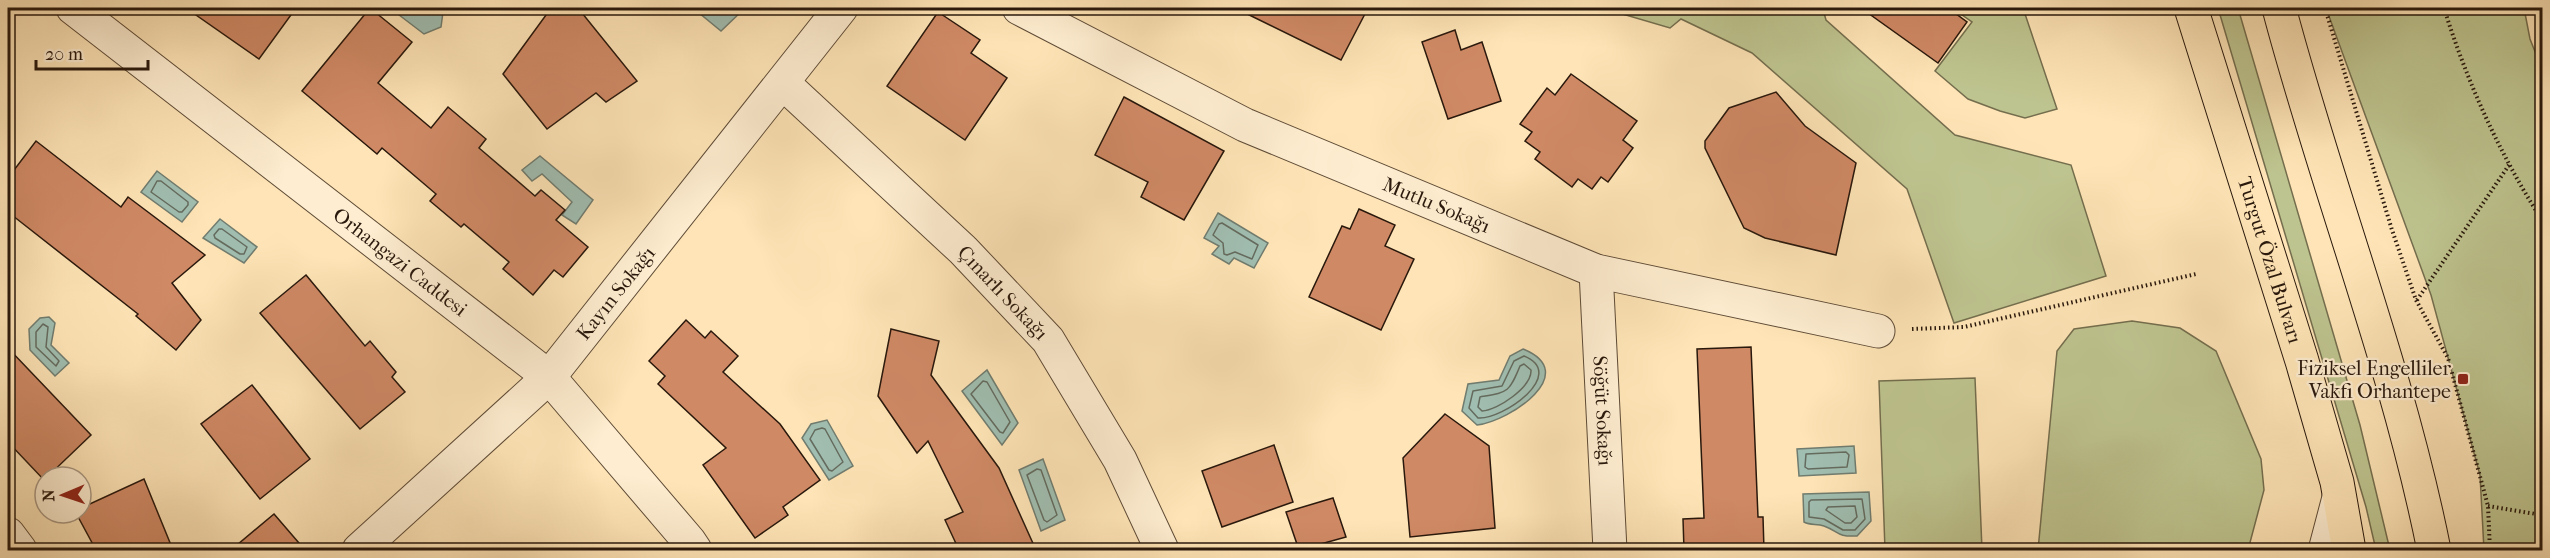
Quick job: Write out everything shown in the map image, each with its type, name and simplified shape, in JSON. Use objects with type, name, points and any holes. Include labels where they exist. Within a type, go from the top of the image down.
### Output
[{"type":"highway","name":"Turgut Özal Bulvarı","points":[[2191,8],[2302,361],[2337,482],[2349,550]]},
{"type":"highway","points":[[2279,8],[2303,96],[2389,366],[2434,550]]},
{"type":"street","name":"Orhangazi Caddesi","points":[[73,8],[549,377],[689,541],[694,550]]},
{"type":"street","name":"Kayın Sokağı","points":[[359,550],[549,377],[841,8]]},
{"type":"street","name":"Mutlu Sokağı","points":[[1019,8],[1245,125],[1596,271],[1878,331]]},
{"type":"street","name":"Çınarlı Sokağı","points":[[783,83],[963,250],[1048,340],[1120,460],[1162,550]]},
{"type":"street","name":"Söğüt Sokağı","points":[[1596,271],[1610,550]]},
{"type":"street","points":[[8,534],[20,550]]},
{"type":"lane","points":[[2319,550],[2337,482]]},
{"type":"path","points":[[2325,8],[2392,230],[2416,300],[2448,358],[2488,506],[2490,550]]},
{"type":"path","points":[[2444,8],[2463,63],[2515,178],[2542,220]]},
{"type":"path","points":[[2416,300],[2509,164]]},
{"type":"path","points":[[1878,331],[1964,327],[2196,274]]},
{"type":"path","points":[[2488,506],[2542,514]]},
{"type":"green space","points":[[1602,8],[1823,9],[1826,20],[1955,135],[2071,165],[2106,276],[1954,323],[1907,189],[1752,53],[1681,19],[1670,28]]},
{"type":"green space","points":[[1952,8],[2023,8],[2057,109],[2025,118],[2000,111],[1968,99],[1935,71],[1972,22]]},
{"type":"green space","points":[[2218,8],[2238,8],[2360,425],[2390,550],[2376,550],[2366,507]]},
{"type":"green space","points":[[2326,8],[2524,8],[2530,39],[2542,69],[2542,550],[2484,550],[2480,475],[2431,295]]},
{"type":"green space","points":[[2132,321],[2180,328],[2216,351],[2261,459],[2264,490],[2248,550],[2038,550],[2057,351],[2074,329]]},
{"type":"green space","points":[[1975,378],[1982,550],[1885,550],[1879,381]]},
{"type":"water","points":[[390,8],[438,8],[443,12],[441,27],[424,34]]},
{"type":"water","points":[[693,8],[745,8],[721,31]]},
{"type":"water","points":[[540,156],[593,200],[576,224],[562,215],[572,202],[542,174],[532,181],[522,170]]},
{"type":"water","points":[[157,171],[198,202],[182,222],[141,192]]},
{"type":"water","points":[[1218,213],[1268,243],[1254,268],[1234,258],[1229,264],[1212,254],[1219,246],[1204,238]]},
{"type":"water","points":[[220,219],[257,247],[244,263],[203,238]]},
{"type":"water","points":[[49,317],[55,323],[51,345],[69,363],[55,376],[30,350],[29,329],[40,318]]},
{"type":"water","points":[[1523,349],[1539,359],[1545,370],[1543,383],[1522,406],[1491,422],[1477,425],[1462,411],[1468,384],[1499,380],[1510,356]]},
{"type":"water","points":[[987,370],[1018,423],[1002,445],[962,391]]},
{"type":"water","points":[[827,420],[853,466],[829,480],[802,438],[811,424]]},
{"type":"water","points":[[1854,446],[1856,473],[1799,476],[1797,449]]},
{"type":"water","points":[[1043,459],[1065,520],[1041,531],[1019,470]]},
{"type":"water","points":[[1869,492],[1871,521],[1857,536],[1842,535],[1824,526],[1804,522],[1803,494]]},
{"type":"building","points":[[186,8],[296,8],[259,59]]},
{"type":"building","points":[[370,8],[412,42],[378,83],[431,128],[448,107],[486,139],[479,148],[535,196],[541,190],[565,210],[556,220],[588,247],[563,277],[554,270],[533,295],[503,269],[509,262],[464,224],[461,227],[430,201],[436,194],[382,148],[377,154],[302,91]]},
{"type":"building","points":[[555,8],[578,8],[637,81],[606,102],[596,93],[547,129],[503,74],[546,15]]},
{"type":"building","points":[[1235,8],[1368,8],[1341,60]]},
{"type":"building","points":[[1861,8],[1948,8],[1967,22],[1938,63]]},
{"type":"building","points":[[938,12],[980,40],[971,53],[1007,78],[965,140],[887,86]]},
{"type":"building","points":[[1455,30],[1461,50],[1482,42],[1501,101],[1448,119],[1422,42]]},
{"type":"building","points":[[1571,74],[1637,121],[1623,140],[1633,148],[1608,182],[1601,177],[1592,189],[1578,179],[1572,187],[1535,159],[1540,152],[1525,141],[1532,132],[1520,124],[1547,88],[1555,95]]},
{"type":"building","points":[[1776,92],[1805,126],[1856,163],[1836,255],[1765,238],[1744,228],[1705,148],[1705,141],[1729,108]]},
{"type":"building","points":[[1124,97],[1224,151],[1184,220],[1141,197],[1148,182],[1095,155]]},
{"type":"building","points":[[36,141],[121,207],[128,197],[205,255],[172,283],[201,320],[176,350],[136,316],[138,314],[8,212],[8,178]]},
{"type":"building","points":[[1359,209],[1395,225],[1385,246],[1414,259],[1381,330],[1309,297],[1342,226],[1350,229]]},
{"type":"building","points":[[306,275],[365,346],[370,341],[396,372],[392,377],[405,392],[360,429],[260,313]]},
{"type":"building","points":[[686,320],[705,338],[711,331],[738,356],[723,372],[780,424],[820,480],[783,507],[788,515],[755,538],[703,465],[726,448],[658,384],[665,376],[649,361]]},
{"type":"building","points":[[891,329],[939,341],[931,375],[999,468],[1036,550],[959,550],[945,520],[963,512],[928,441],[917,453],[878,396]]},
{"type":"building","points":[[1751,347],[1758,517],[1763,517],[1764,550],[1684,550],[1683,519],[1704,518],[1697,349]]},
{"type":"building","points":[[8,348],[91,435],[60,465],[33,465],[33,468],[8,442]]},
{"type":"building","points":[[252,385],[310,459],[260,499],[201,424]]},
{"type":"building","points":[[1445,414],[1489,446],[1495,528],[1410,537],[1403,458]]},
{"type":"building","points":[[1274,445],[1293,502],[1222,527],[1202,471]]},
{"type":"building","points":[[144,479],[173,550],[96,550],[82,525],[93,525],[93,502]]},
{"type":"building","points":[[1333,498],[1346,537],[1299,550],[1286,512]]},
{"type":"building","points":[[274,514],[305,550],[231,550]]},
{"type":"place","name":"Fiziksel Engelliler Vakfı Orhantepe","points":[[2463,379]]}]
